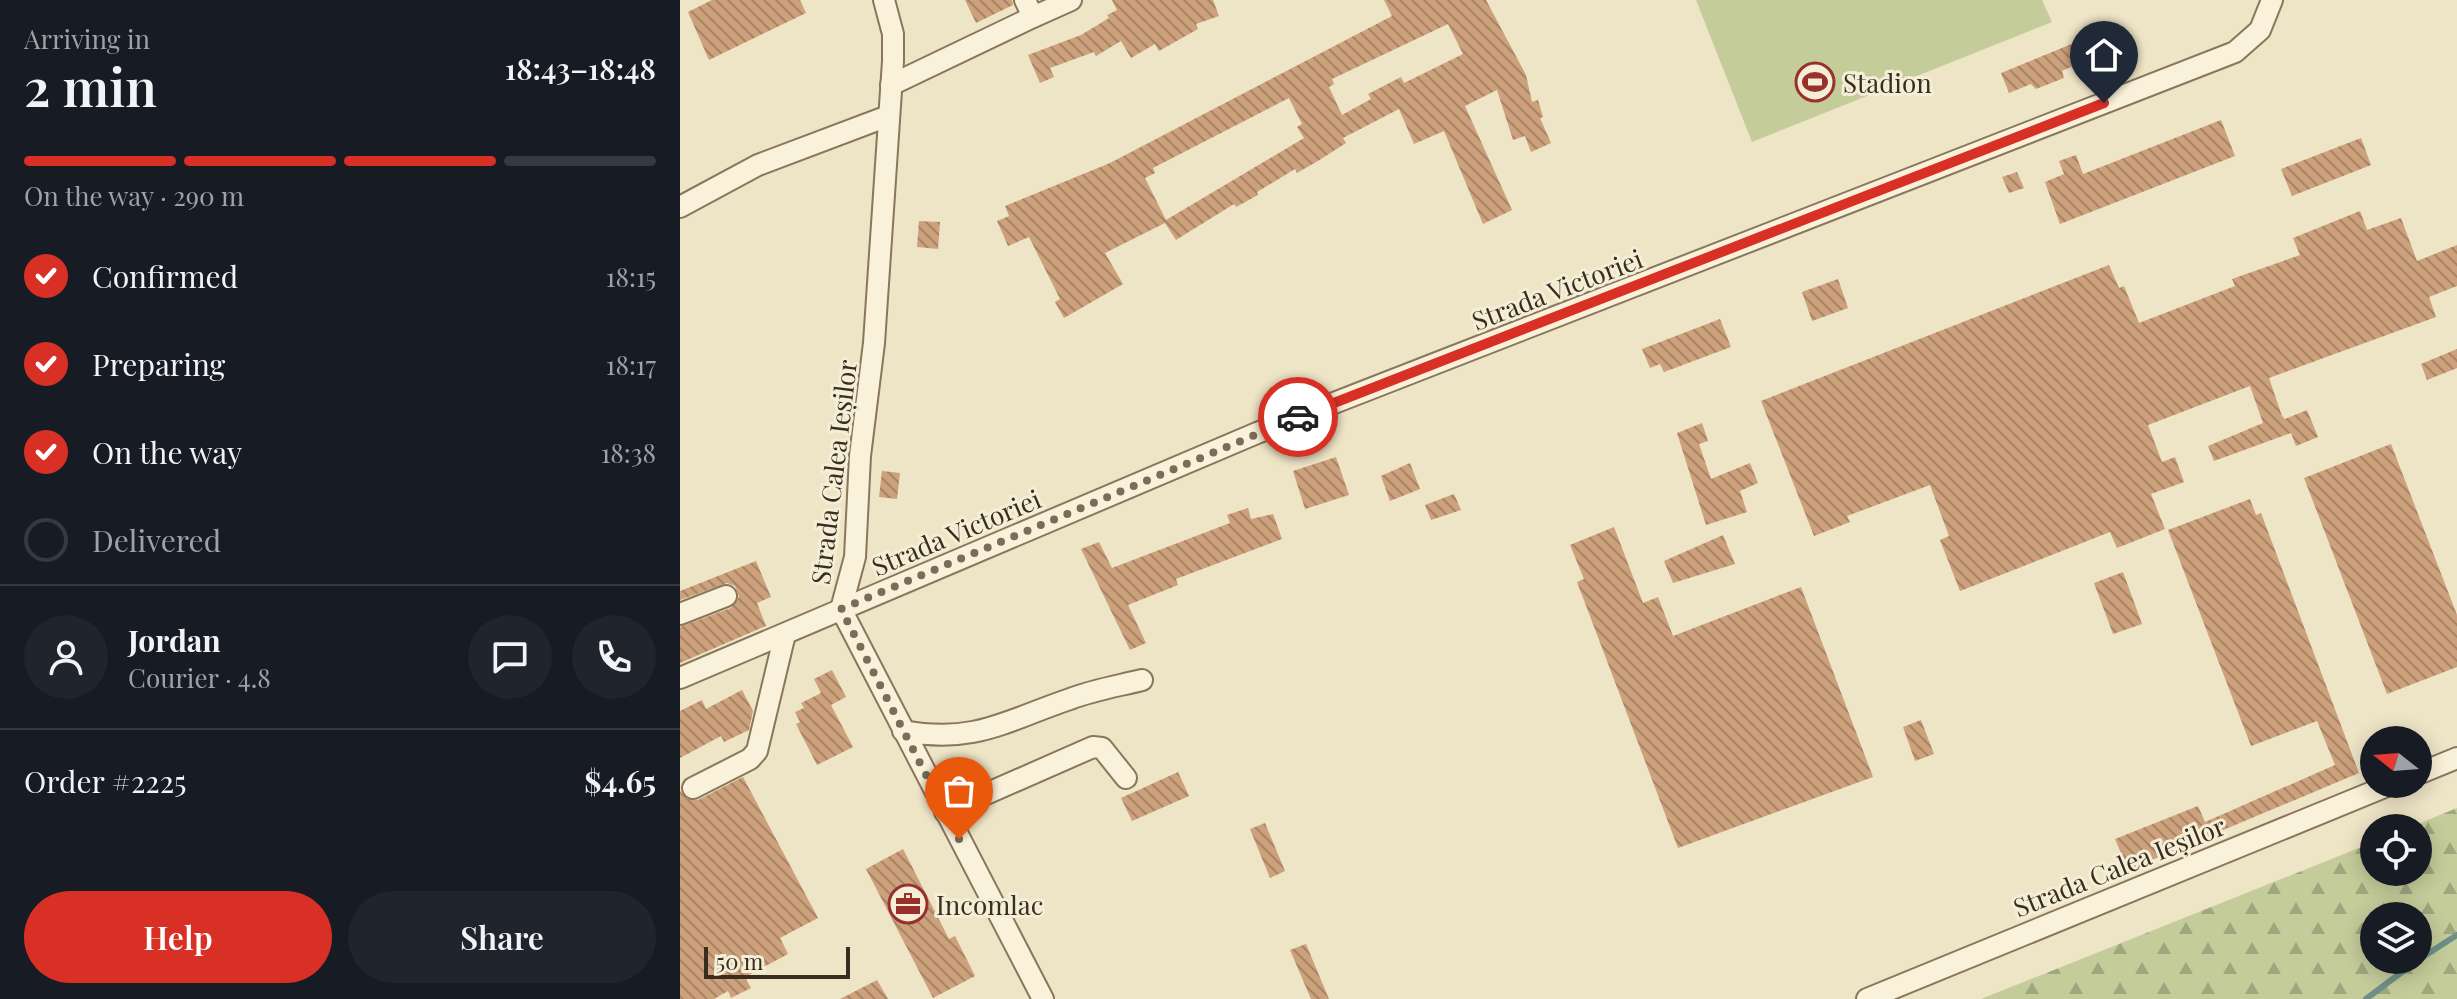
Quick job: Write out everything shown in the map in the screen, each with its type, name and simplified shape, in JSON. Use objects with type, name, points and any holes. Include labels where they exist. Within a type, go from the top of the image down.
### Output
[{"type":"street","name":"Strada Calea Ieșilor","points":[[884,0],[893,34],[874,343],[860,456],[855,557],[841,609],[1043,999]]},
{"type":"street","points":[[891,85],[1029,8],[1071,0]]},
{"type":"street","name":"Strada Victoriei","points":[[680,678],[1257,433],[2235,52],[2260,30],[2272,0]]},
{"type":"street","points":[[680,207],[758,165],[888,116]]},
{"type":"street","points":[[680,614],[726,596]]},
{"type":"street","points":[[693,788],[750,759],[757,751],[785,634]]},
{"type":"street","points":[[903,731],[945,736],[994,729],[1071,698],[1142,680]]},
{"type":"street","points":[[945,812],[1093,747],[1102,748],[1126,778]]},
{"type":"street","points":[[2432,768],[2457,758]]},
{"type":"street","name":"Strada Calea Ieșilor","points":[[1867,999],[2360,797]]},
{"type":"green space","name":"Stadion","points":[[1696,0],[2042,0],[2052,22],[1752,142]]},
{"type":"green space","points":[[2457,808],[2457,999],[1981,999],[2360,848],[2360,886],[2432,886],[2432,818]]},
{"type":"building","points":[[712,0],[800,0],[806,13],[709,60],[688,12]]},
{"type":"building","points":[[965,0],[1012,0],[1013,5],[976,23]]},
{"type":"building","points":[[1112,0],[1213,0],[1219,16],[1196,24],[1198,29],[1159,51],[1155,44],[1131,58],[1121,41],[1096,56],[1094,52],[1050,68],[1054,77],[1040,83],[1028,55],[1081,35],[1109,18],[1107,15],[1117,10]]},
{"type":"building","points":[[1384,0],[1486,0],[1526,75],[1532,102],[1538,100],[1543,117],[1540,118],[1551,143],[1531,152],[1525,136],[1513,140],[1497,90],[1465,106],[1512,210],[1483,224],[1444,131],[1414,144],[1399,109],[1343,138],[1346,143],[1318,161],[1297,173],[1295,169],[1257,192],[1258,195],[1236,207],[1234,204],[1176,240],[1165,223],[1105,253],[1123,284],[1064,318],[1055,302],[1060,299],[1029,237],[1008,246],[997,221],[1009,216],[1005,206],[1110,163],[1392,16]],"holes":[[[1448,24],[1463,54],[1404,83],[1401,77],[1368,94],[1371,99],[1342,115],[1329,87],[1334,84],[1332,79]],[[1289,98],[1302,124],[1297,127],[1304,138],[1166,220],[1145,178],[1155,173],[1153,168]]]},
{"type":"building","points":[[2074,43],[2082,62],[2062,71],[2064,78],[2036,89],[2031,84],[2009,93],[2001,73]]},
{"type":"building","points":[[2221,120],[2235,156],[2060,224],[2045,182],[2064,174],[2059,161],[2076,155],[2083,174]]},
{"type":"building","points":[[2361,138],[2371,165],[2292,196],[2281,169]]},
{"type":"building","points":[[2017,172],[2024,188],[2009,193],[2002,177]]},
{"type":"building","points":[[2360,211],[2367,230],[2401,218],[2417,261],[2457,245],[2457,286],[2429,297],[2436,317],[2269,378],[2282,416],[2285,419],[2307,410],[2318,437],[2296,446],[2291,433],[2214,461],[2208,446],[2263,423],[2250,386],[2148,425],[2162,462],[2175,457],[2184,482],[2151,494],[2165,529],[2117,548],[2110,532],[1960,591],[1940,540],[1949,536],[1930,485],[1847,516],[1850,522],[1814,536],[1761,401],[2109,265],[2119,288],[2124,286],[2139,323],[2235,286],[2232,279],[2300,255],[2293,238]]},
{"type":"building","points":[[919,221],[940,222],[938,249],[917,247]]},
{"type":"building","points":[[1838,279],[1848,308],[1812,321],[1802,292]]},
{"type":"building","points":[[1720,319],[1731,347],[1664,372],[1660,364],[1650,368],[1642,349]]},
{"type":"building","points":[[2457,349],[2457,368],[2427,380],[2421,364]]},
{"type":"building","points":[[1702,423],[1708,441],[1699,444],[1711,479],[1750,463],[1758,483],[1740,491],[1747,512],[1706,525],[1677,433]]},
{"type":"building","points":[[2391,444],[2457,615],[2457,667],[2387,694],[2304,478]]},
{"type":"building","points":[[1336,457],[1349,495],[1305,509],[1293,471]]},
{"type":"building","points":[[1410,463],[1420,489],[1390,501],[1381,476]]},
{"type":"building","points":[[882,471],[900,473],[897,499],[879,497]]},
{"type":"building","points":[[1454,494],[1461,510],[1431,520],[1425,505]]},
{"type":"building","points":[[2250,499],[2256,515],[2261,513],[2359,773],[2128,870],[2115,839],[2198,806],[2205,822],[2335,765],[2317,721],[2251,746],[2168,530]]},
{"type":"building","points":[[1248,508],[1251,519],[1273,514],[1282,539],[1176,579],[1178,585],[1128,605],[1146,643],[1130,650],[1081,549],[1099,542],[1112,568],[1230,523],[1227,515]]},
{"type":"building","points":[[1614,527],[1643,603],[1658,597],[1673,636],[1801,587],[1873,777],[1678,848],[1577,582],[1584,579],[1570,545]]},
{"type":"building","points":[[1723,535],[1735,564],[1673,583],[1664,561]]},
{"type":"building","points":[[756,561],[771,597],[757,603],[766,626],[680,663],[680,627],[731,608],[739,597],[735,586],[727,583],[680,600],[680,591]]},
{"type":"building","points":[[2123,572],[2142,624],[2113,634],[2094,583]]},
{"type":"building","points":[[832,670],[846,697],[831,705],[853,747],[817,765],[796,724],[800,722],[795,712],[804,708],[801,703],[821,693],[814,679]]},
{"type":"building","points":[[742,690],[753,711],[749,730],[724,742],[721,736],[680,758],[680,711],[702,700],[706,709]]},
{"type":"building","points":[[1921,720],[1934,754],[1915,761],[1903,727]]},
{"type":"building","points":[[1178,772],[1189,796],[1132,821],[1121,798]]},
{"type":"building","points":[[743,777],[818,918],[780,938],[788,954],[745,977],[751,988],[731,998],[728,991],[714,999],[680,999],[680,791],[687,799],[698,800]]},
{"type":"building","points":[[1265,823],[1285,871],[1270,878],[1250,829]]},
{"type":"building","name":"Incomlac","points":[[903,849],[949,939],[955,936],[975,976],[933,998],[866,869]]},
{"type":"building","points":[[1306,944],[1329,999],[1311,999],[1290,950]]},
{"type":"building","points":[[877,980],[888,999],[840,999]]},
{"type":"waterway","points":[[2432,951],[2457,935]]},
{"type":"waterway","points":[[2366,999],[2399,974]]},
{"type":"way so far","points":[[959,839],[841,609],[1298,417]]},
{"type":"place","name":"Stadion","points":[[1815,82]]},
{"type":"place","name":"Incomlac","points":[[908,904]]},
{"type":"route","points":[[1298,417],[2104,103]]}]
